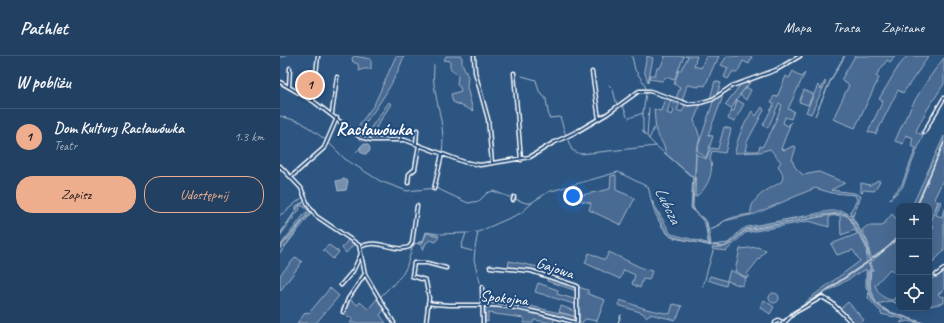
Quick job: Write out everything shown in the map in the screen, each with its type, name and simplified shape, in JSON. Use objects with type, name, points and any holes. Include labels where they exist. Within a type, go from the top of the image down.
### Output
[{"type":"street","points":[[314,101],[318,56]]},
{"type":"street","points":[[474,56],[475,72],[488,119],[492,164]]},
{"type":"street","points":[[280,82],[332,113],[356,135],[364,139],[401,140],[473,164],[492,164],[521,160],[533,156],[553,143],[599,119],[636,92],[650,91],[686,104],[700,103],[713,99],[732,86],[764,76],[800,56]]},
{"type":"street","points":[[288,87],[290,68]]},
{"type":"street","points":[[592,72],[599,119]]},
{"type":"street","points":[[514,73],[521,160]]},
{"type":"street","points":[[332,113],[337,77]]},
{"type":"street","points":[[924,132],[944,98]]},
{"type":"street","points":[[291,177],[321,151],[329,140],[337,118]]},
{"type":"street","points":[[401,140],[402,130],[410,131]]},
{"type":"street","points":[[416,144],[417,130]]},
{"type":"street","points":[[408,183],[409,174],[415,169],[419,145]]},
{"type":"street","points":[[434,189],[442,154]]},
{"type":"street","points":[[280,166],[301,188],[308,205],[316,216],[360,247],[365,274],[394,323]]},
{"type":"street","points":[[360,247],[372,242],[404,248],[409,247],[412,243],[417,206]]},
{"type":"street","points":[[342,285],[353,271],[361,254]]},
{"type":"street","points":[[426,323],[428,303],[426,280],[412,276],[414,263],[427,263],[446,268]]},
{"type":"street","name":"Gajowa","points":[[490,267],[531,271],[577,286],[577,323]]},
{"type":"street","points":[[936,275],[944,269]]},
{"type":"street","points":[[343,312],[350,295],[365,274]]},
{"type":"street","points":[[482,287],[483,323]]},
{"type":"street","points":[[775,323],[778,320],[784,323],[794,313],[822,297],[832,303],[852,323]]},
{"type":"street","name":"Spokojna","points":[[428,303],[446,306],[483,305],[516,308],[577,323]]},
{"type":"shaded area","points":[[354,56],[371,59],[371,69],[363,69],[359,71],[358,64],[353,62],[352,58]]},
{"type":"shaded area","points":[[396,56],[404,56],[385,94],[361,129],[359,129],[364,136],[368,136],[367,133],[389,102],[391,104],[377,126],[373,139],[361,136],[356,133],[356,129],[374,105]]},
{"type":"shaded area","points":[[446,56],[462,56],[462,63],[468,77],[467,87],[473,111],[453,102],[451,94],[461,91],[460,87],[457,85],[458,75],[450,68],[450,61],[444,60]]},
{"type":"shaded area","points":[[647,56],[653,58],[648,83],[644,70]]},
{"type":"shaded area","points":[[664,56],[684,56],[674,80],[666,77],[662,81],[649,79],[650,75],[655,75],[657,68],[660,68],[665,57]]},
{"type":"shaded area","points":[[685,56],[697,56],[694,66],[701,68],[706,56],[719,56],[705,86],[700,85],[699,87],[687,85],[682,101],[676,99],[680,87],[674,84],[679,70],[681,70],[688,57]]},
{"type":"shaded area","points":[[727,56],[752,57],[749,64],[743,61],[737,73],[733,71],[728,79],[724,77],[728,68],[721,65]]},
{"type":"shaded area","points":[[844,56],[831,80],[815,116],[830,81]]},
{"type":"shaded area","points":[[855,56],[895,56],[890,62],[887,60],[876,76],[879,78],[855,128],[833,119],[849,85],[841,80]]},
{"type":"shaded area","points":[[907,56],[929,56],[903,93],[898,90],[876,134],[868,132],[883,101],[879,99],[898,67]]},
{"type":"shaded area","points":[[944,58],[944,84],[927,110],[917,129],[916,132],[923,135],[902,188],[889,200],[902,184],[916,148],[911,146],[913,138],[906,135],[903,144],[895,141],[916,98]]},
{"type":"shaded area","points":[[793,71],[801,77],[805,73],[788,109],[794,111],[791,119],[785,117],[783,123],[788,126],[791,122],[781,149],[785,150],[793,146],[796,147],[792,160],[795,167],[803,175],[819,172],[845,183],[831,190],[854,193],[861,196],[853,216],[850,212],[857,200],[855,195],[832,193],[815,188],[755,214],[725,221],[733,217],[751,214],[751,208],[756,199],[781,182],[783,178],[781,170],[778,166],[781,162],[770,149],[760,152],[735,153],[737,142],[752,111],[756,116],[762,107],[764,110],[747,142],[745,151],[758,151],[760,146],[762,147],[771,132],[782,105],[779,103],[768,128],[763,125],[774,104],[771,102],[774,96],[777,97],[786,76],[789,78]]},
{"type":"shaded area","points":[[715,81],[721,83],[717,94],[710,99]]},
{"type":"shaded area","points":[[825,81],[826,82],[811,114],[806,112],[818,85],[821,89]]},
{"type":"shaded area","points":[[751,82],[741,93],[731,109],[725,105],[741,84]]},
{"type":"shaded area","points":[[746,87],[751,90],[746,100],[740,95]]},
{"type":"shaded area","points":[[804,90],[813,94],[808,105],[799,102]]},
{"type":"shaded area","points":[[722,94],[722,99],[708,135],[713,136],[706,158],[697,150],[714,99]]},
{"type":"shaded area","points":[[665,98],[671,100],[667,113],[672,115],[674,111],[672,107],[673,103],[680,103],[677,110],[682,112],[685,105],[701,104],[694,120],[700,138],[696,151],[693,206],[695,211],[707,222],[711,243],[708,242],[705,223],[691,208],[693,178],[666,154],[664,146],[656,132],[654,109],[661,111]]},
{"type":"shaded area","points":[[737,100],[744,104],[734,122],[728,119],[732,110],[734,111]]},
{"type":"shaded area","points":[[724,127],[731,129],[725,153],[712,151],[710,159],[711,174],[709,180],[703,190],[695,197],[696,154],[706,159],[711,148],[718,149]]},
{"type":"shaded area","points":[[944,136],[944,141],[917,203],[913,203]]},
{"type":"shaded area","points":[[944,143],[944,178],[934,199],[938,202],[932,217],[932,203],[918,203]]},
{"type":"shaded area","points":[[363,144],[367,144],[370,149],[367,154],[363,154],[360,151],[360,147]]},
{"type":"shaded area","points":[[616,175],[616,190],[635,198],[621,225],[589,210],[591,203],[568,198],[610,189],[611,176]]},
{"type":"shaded area","points":[[344,179],[348,181],[346,190],[338,191],[336,181]]},
{"type":"shaded area","points":[[878,180],[880,181],[874,191],[864,190],[861,193],[861,183],[870,185]]},
{"type":"shaded area","points":[[305,201],[312,214],[308,214],[308,210],[303,206],[299,206],[300,209],[280,236],[296,210],[296,206]]},
{"type":"shaded area","points":[[652,201],[671,234],[711,244],[711,246],[670,236],[662,224]]},
{"type":"shaded area","points":[[939,201],[941,202],[936,215],[942,217],[944,208],[944,251],[932,263],[932,230],[934,226],[932,225],[932,219]]},
{"type":"shaded area","points":[[830,211],[843,211],[852,216],[867,242],[870,259],[868,258],[866,244],[856,225],[849,215],[842,213],[784,221],[746,229],[742,232],[828,215],[840,215],[829,216],[829,227],[809,221],[745,233],[726,251],[712,249],[713,247],[724,247],[713,245],[728,243],[741,230],[747,227]],"holes":[[[742,232],[733,242],[726,246]]]},
{"type":"shaded area","points":[[306,212],[308,214],[306,218],[310,215],[280,253],[305,218],[280,249],[280,246]]},
{"type":"shaded area","points":[[892,214],[896,219],[896,239],[888,247],[872,258],[869,251],[869,245],[862,230],[867,226],[882,226]]},
{"type":"shaded area","points":[[840,215],[845,215],[850,219],[866,247],[867,262],[801,307],[814,295],[860,261],[853,250],[837,255],[831,244],[857,234],[855,230],[841,235]]},
{"type":"shaded area","points":[[723,222],[718,227],[710,230],[720,223]]},
{"type":"shaded area","points":[[427,233],[439,236],[436,242],[430,240],[426,243],[423,250],[422,245],[418,244],[419,242],[423,241]]},
{"type":"shaded area","points":[[348,240],[354,244],[346,253],[342,248]]},
{"type":"shaded area","points":[[896,241],[896,274],[890,269],[875,285],[878,291],[887,299],[893,300],[896,296],[896,303],[890,301],[877,304],[872,296],[870,286],[871,262]]},
{"type":"shaded area","points":[[329,245],[339,252],[333,259],[323,250]]},
{"type":"shaded area","points":[[757,247],[766,250],[747,274],[749,276],[747,278],[735,271],[740,249]]},
{"type":"shaded area","points":[[609,252],[644,269],[652,271],[649,280],[643,279],[640,288],[632,284],[635,275],[624,270],[620,279],[585,263],[589,253],[605,260]]},
{"type":"shaded area","points":[[296,257],[302,262],[280,291],[280,275]]},
{"type":"shaded area","points":[[509,261],[543,268],[542,271],[526,268],[525,270],[508,268]]},
{"type":"shaded area","points":[[871,262],[873,270],[870,272],[870,286],[876,303],[868,289],[868,271],[871,269],[869,264]]},
{"type":"shaded area","points":[[868,263],[871,269],[868,271],[869,289],[875,302],[887,311],[918,323],[907,321],[900,323],[904,319],[881,314],[881,311],[868,298],[869,292],[866,287],[866,269],[813,300]]},
{"type":"shaded area","points":[[730,270],[746,278],[742,286],[727,281]]},
{"type":"shaded area","points":[[944,270],[944,290],[938,294],[941,297],[944,296],[944,303],[932,305],[932,279]]},
{"type":"shaded area","points":[[710,276],[727,281],[726,286],[708,280]]},
{"type":"shaded area","points":[[548,277],[577,287],[577,291],[547,281]]},
{"type":"shaded area","points":[[538,283],[558,290],[557,294],[577,300],[577,305],[535,292]]},
{"type":"shaded area","points":[[578,287],[588,290],[588,294],[605,300],[597,321],[585,319],[582,323],[578,323]]},
{"type":"shaded area","points":[[330,288],[339,296],[316,323],[297,323],[306,312],[309,313]]},
{"type":"shaded area","points":[[772,293],[776,293],[779,298],[776,303],[772,303],[769,300],[769,296]]},
{"type":"shaded area","points":[[378,298],[384,310],[380,315],[386,323],[350,323],[353,319],[344,314],[349,299],[358,305],[360,302],[368,309]]},
{"type":"shaded area","points":[[620,300],[646,309],[670,314],[673,304],[682,306],[675,320],[650,314],[646,317],[643,313],[618,305]]},
{"type":"shaded area","points":[[764,300],[774,307],[770,314],[760,307]]},
{"type":"shaded area","points":[[848,302],[864,320],[861,323],[852,323],[839,310]]},
{"type":"shaded area","points":[[876,303],[888,311],[924,323],[918,322],[886,311]]},
{"type":"shaded area","points":[[486,306],[516,309],[555,317],[553,323],[534,320],[533,323],[524,323],[524,318],[488,313],[488,322],[485,321]]},
{"type":"shaded area","points":[[530,306],[576,317],[576,322],[529,310]]},
{"type":"shaded area","points":[[561,306],[577,312],[577,317],[559,312]]},
{"type":"shaded area","points":[[791,315],[785,322],[782,321]]},
{"type":"waterway","points":[[280,57],[286,56]]},
{"type":"waterway","points":[[632,56],[635,70],[644,83],[646,89]]},
{"type":"waterway","points":[[434,65],[434,84],[443,135],[442,153]]},
{"type":"waterway","points":[[522,76],[536,80],[539,91],[546,99],[549,118],[560,117],[566,136]]},
{"type":"waterway","points":[[609,85],[613,89]]},
{"type":"waterway","points":[[613,90],[617,105]]},
{"type":"waterway","points":[[643,113],[646,93]]},
{"type":"waterway","points":[[623,106],[627,116]]},
{"type":"waterway","points":[[649,108],[647,136],[649,139]]},
{"type":"waterway","points":[[629,118],[643,113],[643,132],[647,136]]},
{"type":"waterway","name":"Lubcza","points":[[280,116],[301,122],[326,140],[345,159],[380,181],[407,191],[436,188],[468,203],[479,201],[487,193],[493,191],[526,203],[531,203],[548,192],[618,172],[648,187],[657,217],[666,232],[673,238],[723,247],[731,243],[746,230],[841,213],[851,219],[867,247],[870,263]]},
{"type":"waterway","points":[[654,128],[649,139],[656,146]]},
{"type":"waterway","points":[[567,138],[572,150],[580,154],[656,146],[693,177],[692,208],[706,222],[710,246]]},
{"type":"waterway","points":[[356,152],[361,147]]},
{"type":"waterway","points":[[434,184],[438,169]]},
{"type":"waterway","points":[[306,195],[307,201]]},
{"type":"waterway","points":[[286,211],[303,197]]},
{"type":"waterway","points":[[298,206],[303,203]]},
{"type":"waterway","points":[[475,248],[478,232],[521,213],[532,203]]},
{"type":"waterway","points":[[280,234],[297,207]]},
{"type":"waterway","points":[[280,215],[285,212]]},
{"type":"waterway","points":[[280,247],[307,215]]},
{"type":"waterway","points":[[398,279],[406,267],[414,244],[423,242],[426,232],[439,234]]},
{"type":"waterway","points":[[468,233],[477,232]]},
{"type":"waterway","points":[[466,233],[461,248],[472,251]]},
{"type":"waterway","points":[[441,234],[466,233]]},
{"type":"waterway","points":[[475,250],[474,260],[481,286]]},
{"type":"waterway","points":[[706,275],[713,251]]},
{"type":"waterway","points":[[704,283],[706,276]]},
{"type":"waterway","points":[[391,287],[397,280]]},
{"type":"waterway","points":[[380,297],[389,288]]},
{"type":"waterway","points":[[481,288],[481,294]]},
{"type":"waterway","points":[[481,295],[481,300]]},
{"type":"waterway","points":[[481,323],[482,317]]},
{"type":"railway","points":[[918,203],[944,142]]},
{"type":"railway","points":[[779,323],[882,252],[897,239]]},
{"type":"railway","points":[[618,323],[621,315]]},
{"type":"place","name":"Dom Kultury Racławówka","points":[[310,85]]},
{"type":"district","name":"Racławówka","points":[[374,129]]}]
